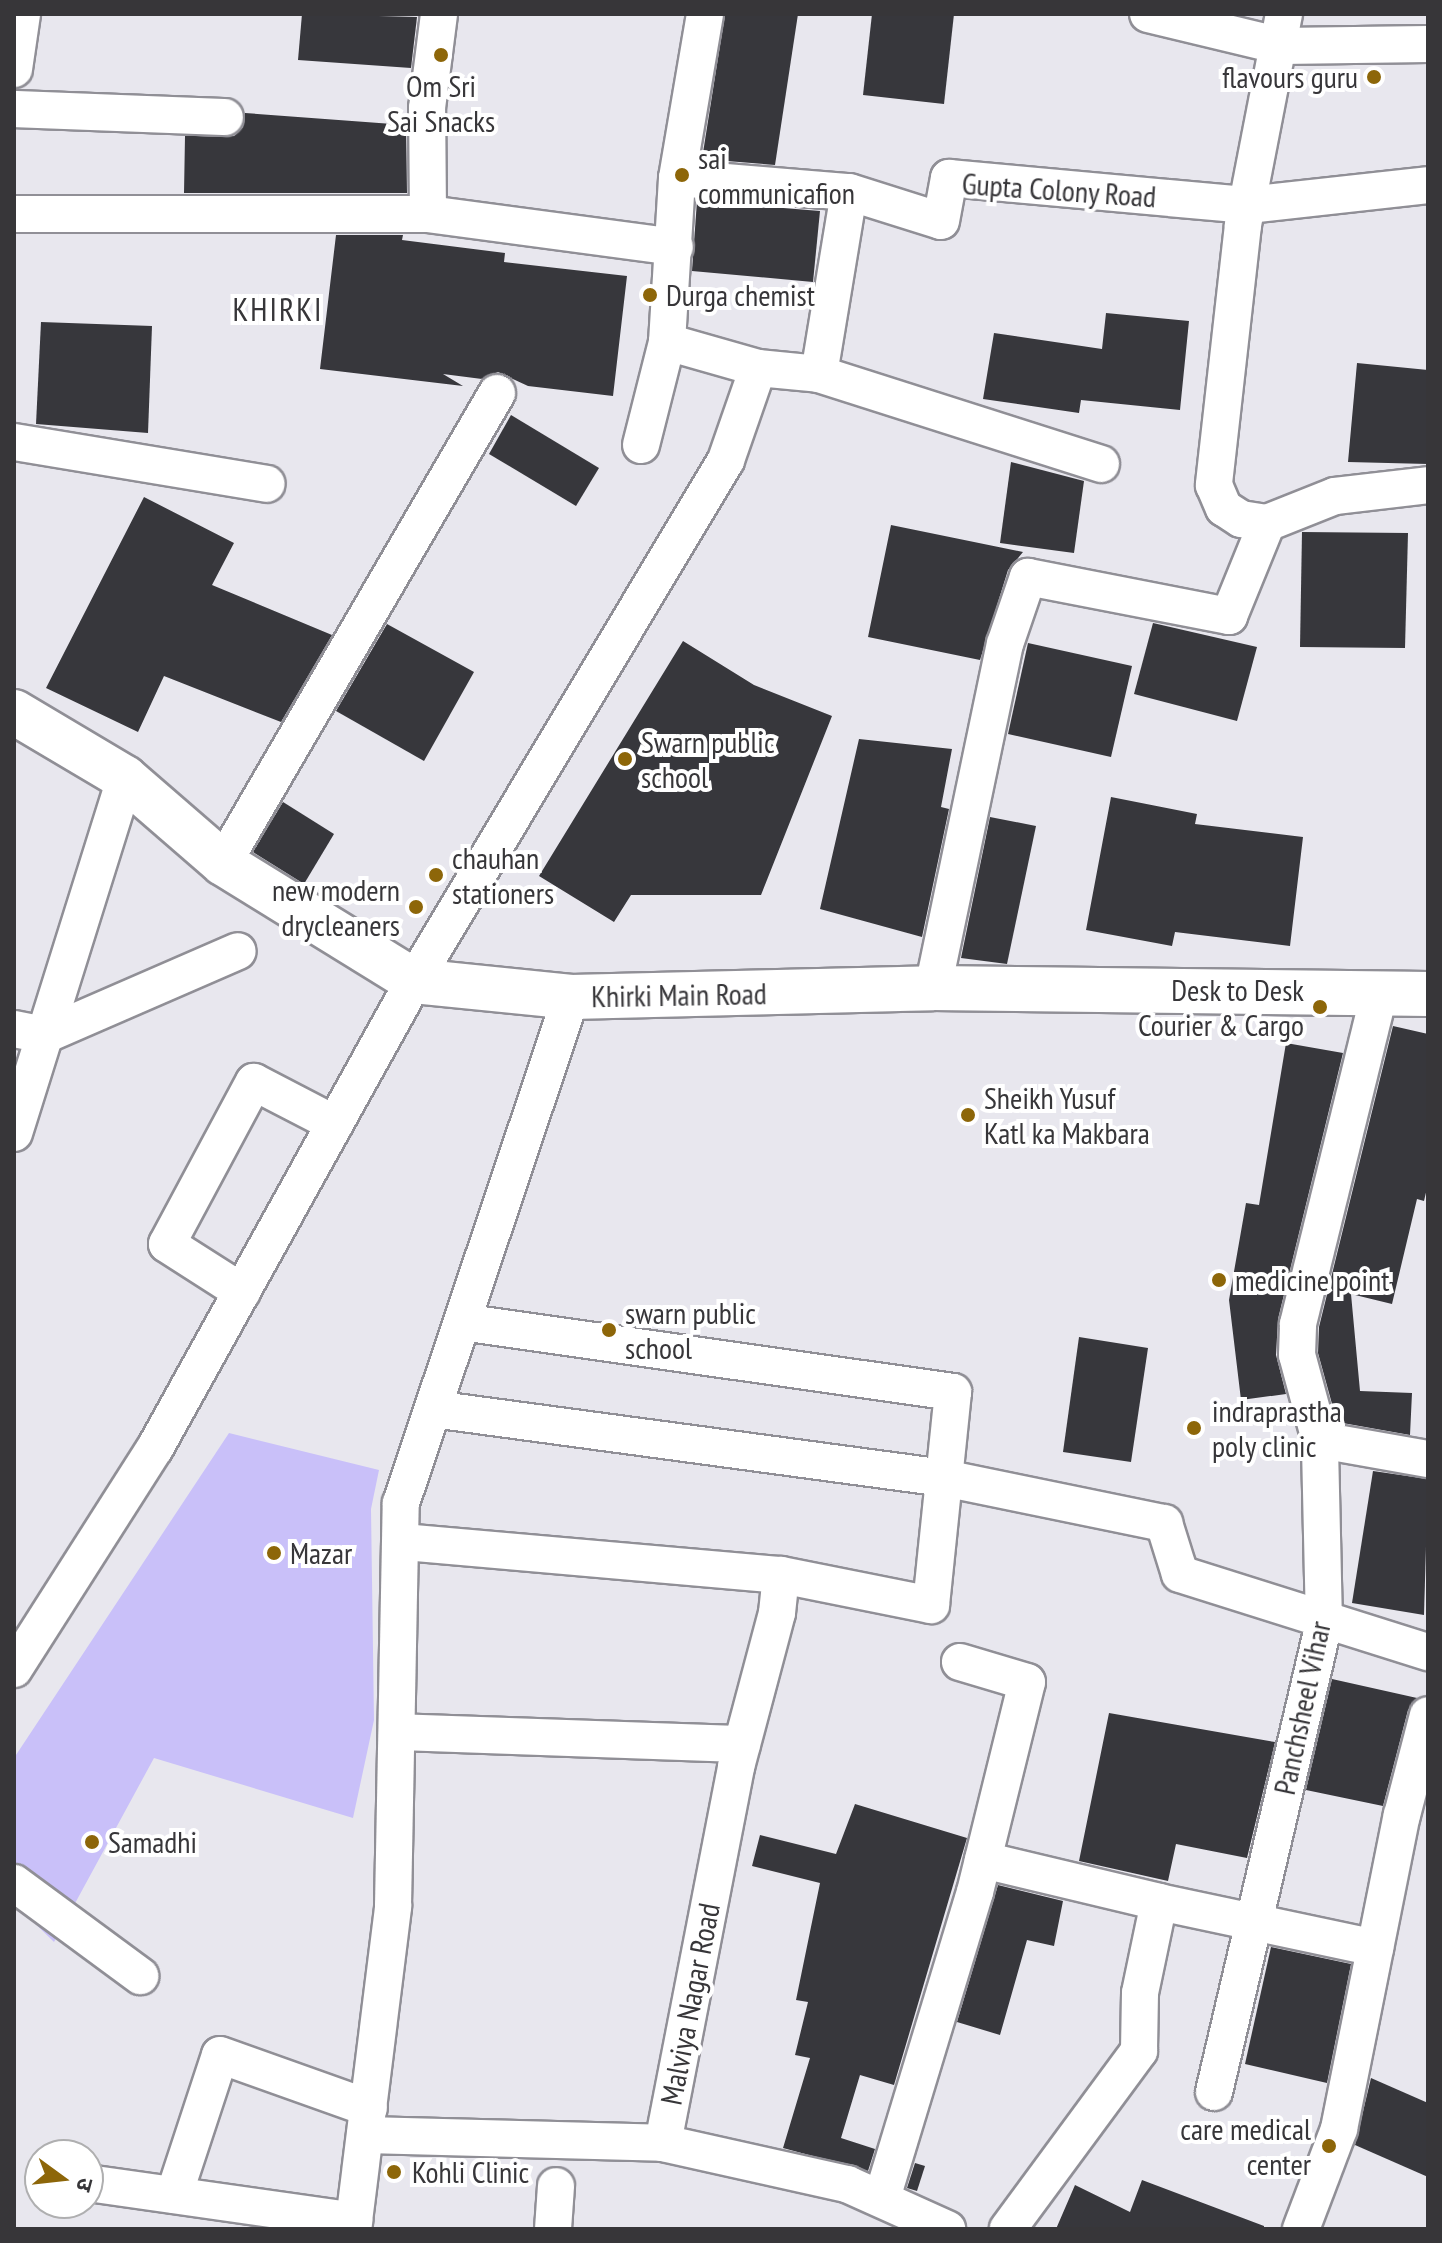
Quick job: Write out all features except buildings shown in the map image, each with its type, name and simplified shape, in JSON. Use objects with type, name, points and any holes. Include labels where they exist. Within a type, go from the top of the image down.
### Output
[{"type":"street","points":[[14,69],[22,14]]},
{"type":"street","points":[[428,214],[427,108],[439,14]]},
{"type":"street","points":[[641,445],[667,342],[677,178],[705,14]]},
{"type":"street","points":[[1148,14],[1428,44]]},
{"type":"street","points":[[1282,30],[1248,205],[1225,359],[1214,485],[1224,508],[1241,519],[1267,523],[1335,496],[1428,485]]},
{"type":"street","points":[[14,109],[225,117]]},
{"type":"street","name":"Gupta Colony Road","points":[[677,178],[849,192],[941,221],[949,178],[1248,205],[1428,185]]},
{"type":"street","points":[[819,374],[849,192]]},
{"type":"street","points":[[14,214],[428,214],[675,247]]},
{"type":"street","points":[[667,342],[758,368],[819,374],[1101,464]]},
{"type":"street","points":[[14,1669],[155,1448],[414,981],[726,460],[758,368]]},
{"type":"street","points":[[223,863],[497,393]]},
{"type":"street","points":[[14,442],[267,484]]},
{"type":"street","points":[[933,988],[1005,644],[1028,577],[1229,616],[1267,523]]},
{"type":"street","name":"Khirki Main Road","points":[[14,712],[125,778],[223,863],[414,981],[571,997],[933,988],[1428,994]]},
{"type":"street","points":[[14,1133],[29,1032],[125,778]]},
{"type":"street","points":[[29,1032],[238,951]]},
{"type":"street","name":"Panchsheel Vihar","points":[[1214,2092],[1324,1623],[1320,1440],[1297,1355],[1300,1309],[1379,994]]},
{"type":"street","points":[[104,2185],[354,2225],[393,1906],[403,1542],[401,1503],[571,997]]},
{"type":"street","points":[[242,1292],[167,1244],[254,1082],[335,1124]]},
{"type":"street","points":[[403,1542],[781,1575],[931,1605],[953,1392],[462,1322]]},
{"type":"street","points":[[433,1409],[944,1478],[1164,1523],[1180,1574],[1324,1623],[1428,1652]]},
{"type":"street","points":[[1320,1440],[1428,1459]]},
{"type":"street","name":"Malviya Nagar Road","points":[[174,2195],[220,2055],[367,2121],[663,2143],[742,1744],[777,1613],[781,1575]]},
{"type":"street","points":[[882,2198],[983,1860],[1027,1682],[960,1662]]},
{"type":"street","points":[[1301,2229],[1339,2129],[1375,1948],[1428,1715]]},
{"type":"street","points":[[397,1732],[742,1744]]},
{"type":"street","points":[[983,1860],[1159,1902],[1375,1948]]},
{"type":"street","points":[[14,1883],[140,1976]]},
{"type":"street","points":[[1008,2229],[1139,2051],[1140,1993],[1159,1902]]},
{"type":"street","points":[[663,2143],[792,2169],[882,2198],[947,2229]]},
{"type":"street","points":[[553,2229],[556,2186]]},
{"type":"shaded area","points":[[229,1433],[379,1470],[371,1509],[374,1720],[353,1818],[154,1758],[54,1942],[14,1903],[14,1758]]},
{"type":"place","name":"Om Sri Sai Snacks","points":[[441,55]]},
{"type":"place","name":"flavours guru","points":[[1374,77]]},
{"type":"place","name":"sai communicafion","points":[[682,175]]},
{"type":"place","name":"Durga chemist","points":[[650,295]]},
{"type":"place","name":"Swarn public school","points":[[625,759]]},
{"type":"place","name":"chauhan stationers","points":[[436,875]]},
{"type":"place","name":"new modern drycleaners","points":[[416,907]]},
{"type":"place","name":"Desk to Desk Courier & Cargo","points":[[1320,1007]]},
{"type":"place","name":"Sheikh Yusuf Katl ka Makbara","points":[[968,1115]]},
{"type":"place","name":"medicine point","points":[[1219,1280]]},
{"type":"place","name":"swarn public school","points":[[609,1330]]},
{"type":"place","name":"indraprastha poly clinic","points":[[1194,1428]]},
{"type":"place","name":"Mazar","points":[[274,1553]]},
{"type":"place","name":"Samadhi","points":[[92,1842]]},
{"type":"place","name":"care medical center","points":[[1329,2146]]},
{"type":"place","name":"Kohli Clinic","points":[[394,2172]]},
{"type":"district","name":"KHIRKI","points":[[278,309]]}]
